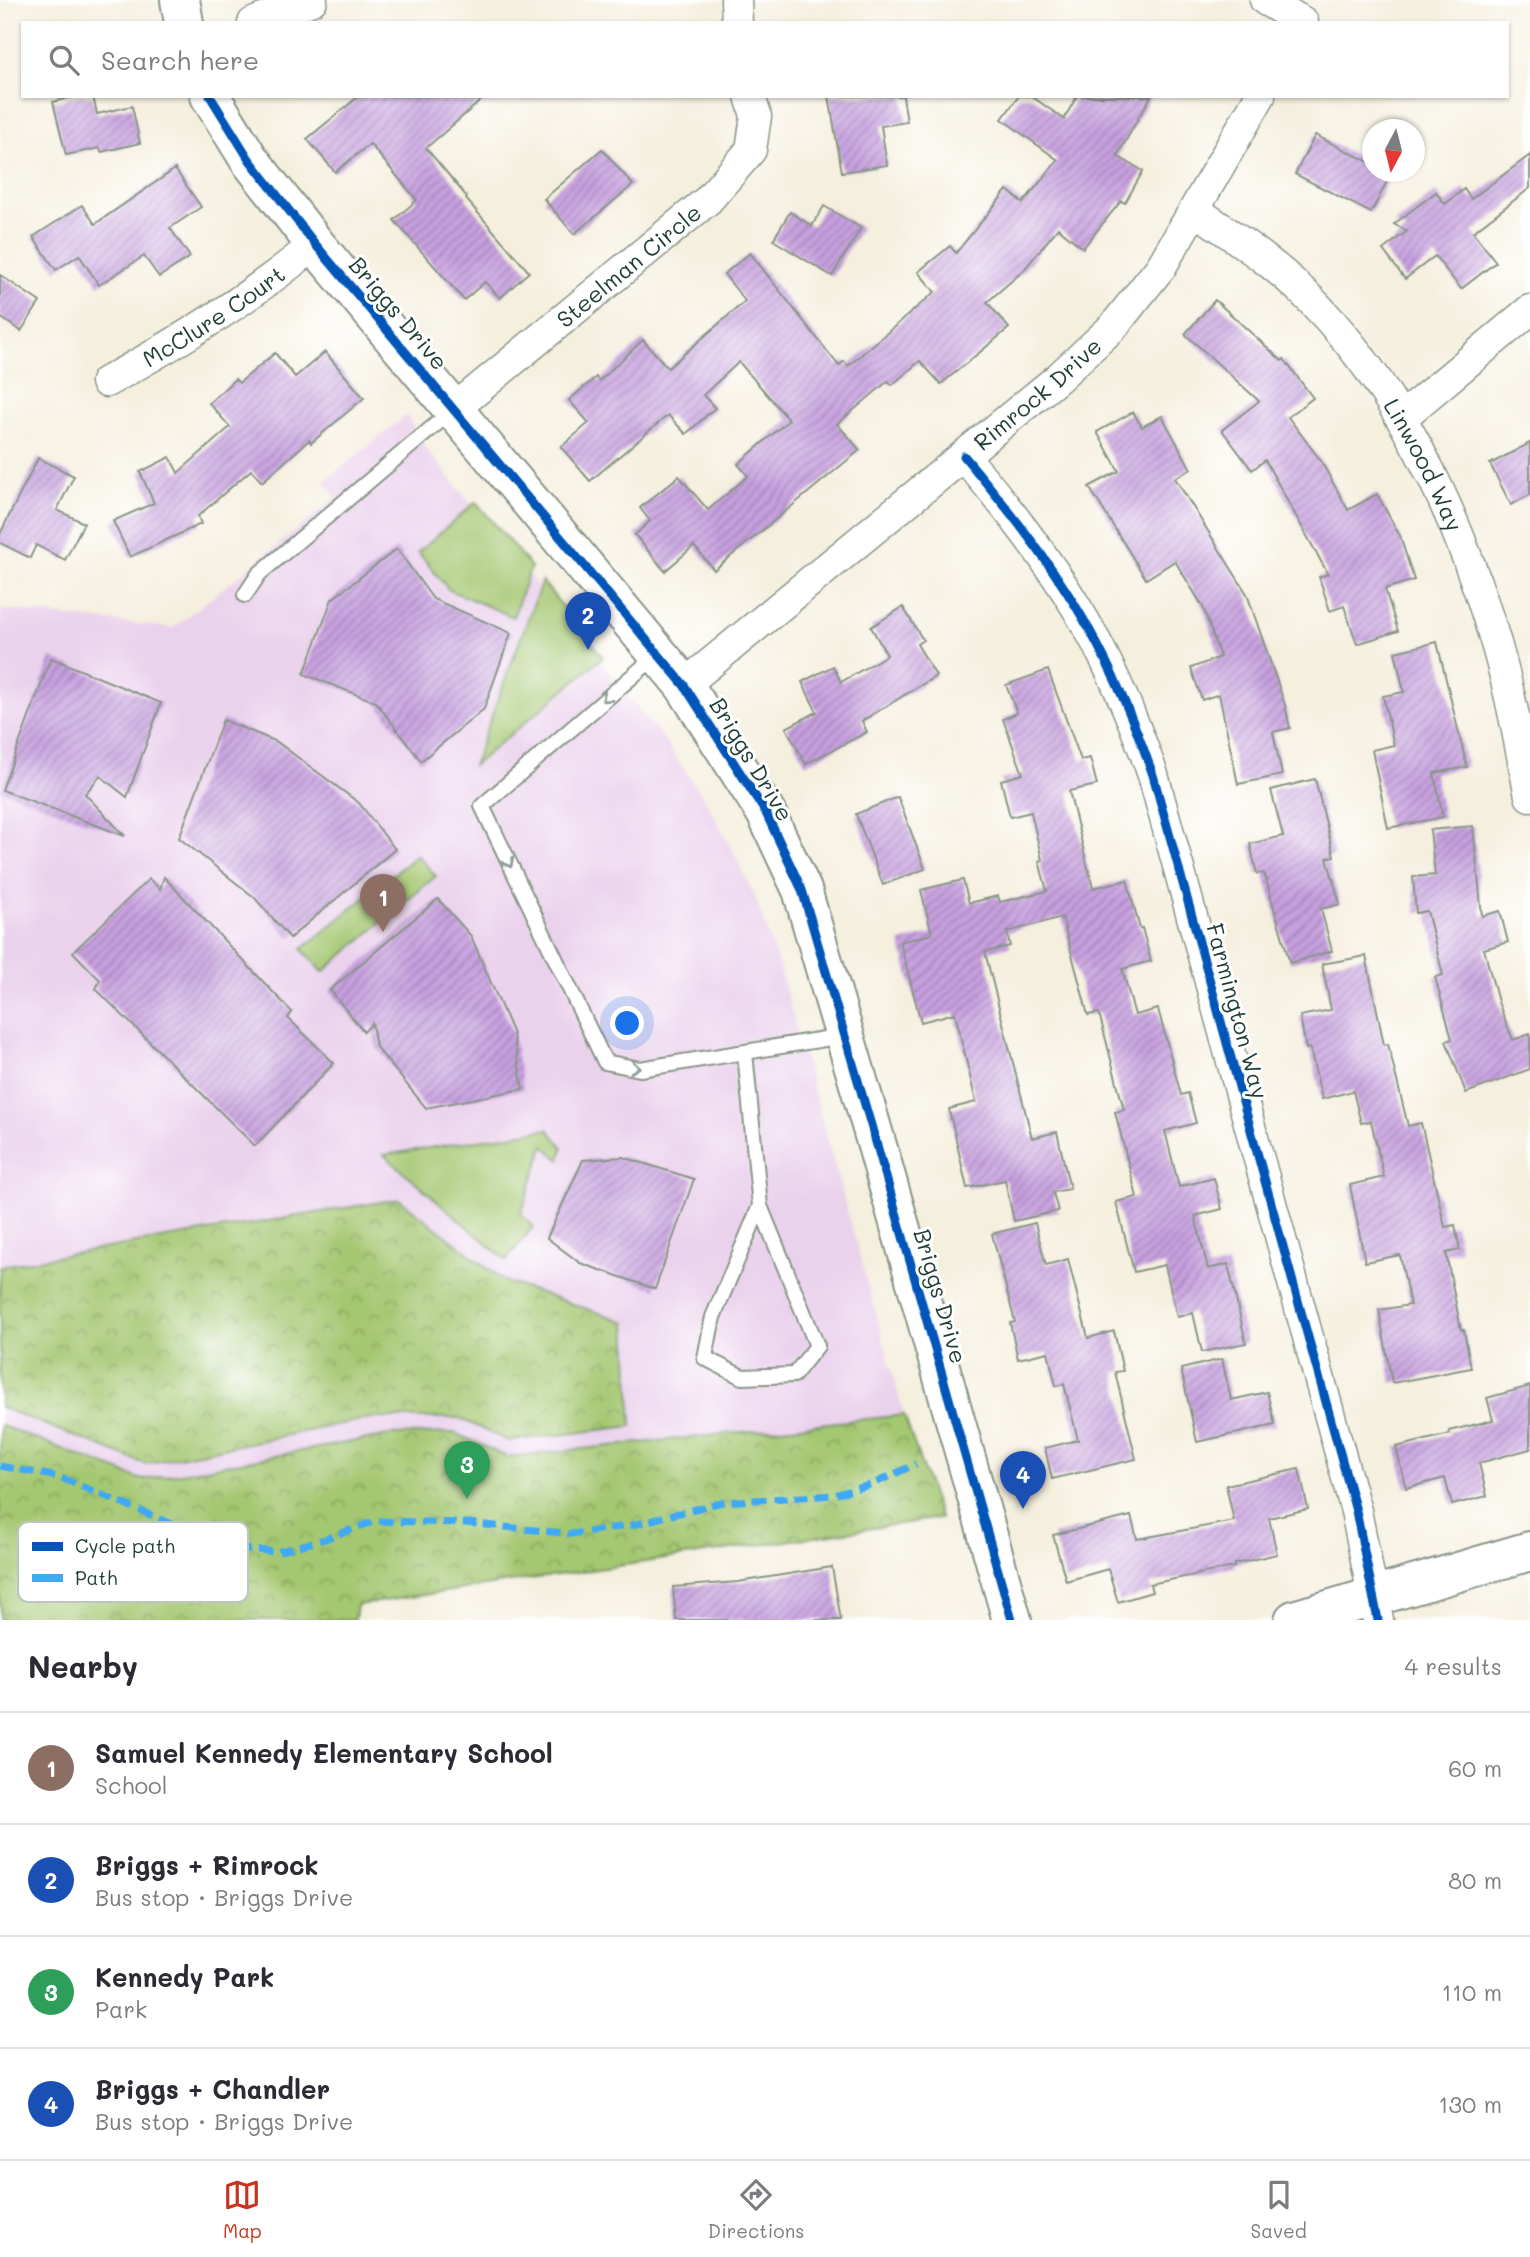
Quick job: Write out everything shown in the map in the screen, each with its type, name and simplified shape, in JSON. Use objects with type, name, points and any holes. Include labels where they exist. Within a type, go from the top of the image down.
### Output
[{"type":"street","points":[[180,0],[184,21]]},
{"type":"street","points":[[258,21],[312,0]]},
{"type":"street","points":[[736,0],[737,21]]},
{"type":"street","points":[[1265,0],[1301,21]]},
{"type":"street","points":[[1304,21],[1316,0]]},
{"type":"street","name":"Briggs Drive","points":[[211,98],[249,159],[315,244],[684,685],[765,813],[802,890],[1012,1620]]},
{"type":"street","name":"Steelman Circle","points":[[454,409],[708,200],[751,150],[756,116],[751,98]]},
{"type":"street","name":"Rimrock Drive","points":[[684,685],[1058,379],[1113,327],[1161,267],[1260,98]]},
{"type":"street","name":"Linwood Way","points":[[1195,210],[1251,249],[1310,298],[1360,355],[1401,418],[1442,498],[1493,631],[1511,701],[1530,796]]},
{"type":"street","name":"McClure Court","points":[[106,382],[173,345],[286,269],[315,244]]},
{"type":"street","points":[[1401,418],[1530,310]]},
{"type":"street","name":"Farmington Way","points":[[964,456],[1028,534],[1078,610],[1138,732],[1153,775],[1356,1511],[1376,1608]]},
{"type":"street","points":[[1294,1620],[1376,1608],[1530,1551]]},
{"type":"lane","points":[[245,595],[259,574],[454,409]]},
{"type":"lane","points":[[658,654],[482,806],[605,1062],[640,1069],[846,1036]]},
{"type":"lane","points":[[745,1053],[760,1206],[817,1346],[794,1375],[743,1377],[705,1358],[713,1317],[760,1206]]},
{"type":"shaded area","points":[[407,415],[426,449],[661,736],[709,806],[732,849],[755,897],[779,966],[904,1415],[507,1457],[455,1433],[389,1435],[142,1480],[0,1425],[0,609],[173,628],[336,498],[325,481]]},
{"type":"green space","points":[[476,502],[531,567],[513,617],[449,590],[418,552]]},
{"type":"green space","points":[[542,581],[603,657],[473,766]]},
{"type":"green space","points":[[417,855],[436,876],[323,972],[302,949]]},
{"type":"green space","points":[[548,1129],[563,1147],[560,1160],[544,1146],[521,1214],[533,1227],[506,1260],[384,1155]]},
{"type":"green space","points":[[399,1199],[504,1281],[626,1322],[632,1426],[508,1441],[459,1418],[371,1418],[145,1464],[0,1407],[0,1266]]},
{"type":"green space","points":[[904,1415],[940,1518],[357,1605],[355,1620],[0,1620],[0,1425],[142,1480],[389,1435],[455,1433],[507,1457]]},
{"type":"building","points":[[68,98],[93,98],[97,114],[132,106],[140,143],[101,152],[100,148],[66,155],[53,102]]},
{"type":"building","points":[[357,98],[484,98],[426,148],[529,272],[500,298],[485,282],[464,300],[394,220],[417,200],[370,144],[335,172],[307,139]]},
{"type":"building","points":[[829,98],[903,98],[907,122],[881,126],[887,165],[842,172]]},
{"type":"building","points":[[1018,98],[1034,98],[1064,119],[1076,98],[1150,98],[1117,156],[1143,171],[1125,203],[1121,201],[1083,248],[1058,228],[1023,271],[987,302],[1009,328],[941,384],[920,361],[892,385],[888,381],[837,424],[860,450],[714,570],[694,546],[665,571],[635,535],[650,521],[640,508],[679,476],[708,510],[748,476],[738,464],[789,420],[739,362],[703,395],[715,408],[686,434],[668,415],[590,481],[561,447],[589,423],[569,400],[596,377],[599,381],[643,340],[668,368],[745,301],[724,274],[750,253],[839,366],[844,361],[848,366],[935,292],[918,272],[950,246],[956,253],[1007,190],[1023,203],[1058,160],[1002,119]]},
{"type":"building","points":[[1315,135],[1362,158],[1362,182],[1387,182],[1371,213],[1295,174]]},
{"type":"building","points":[[602,149],[633,185],[574,234],[544,199]]},
{"type":"building","points":[[1530,155],[1530,188],[1473,232],[1496,262],[1461,289],[1435,256],[1405,279],[1383,250],[1407,231],[1394,224],[1436,192],[1445,204],[1464,189],[1471,199]]},
{"type":"building","points":[[175,169],[201,207],[170,228],[190,257],[159,277],[144,256],[99,285],[79,255],[56,270],[33,237],[82,205],[95,224]]},
{"type":"building","points":[[824,206],[861,228],[832,276],[773,240],[790,212],[812,226]]},
{"type":"building","points":[[0,275],[40,302],[21,331],[0,317]]},
{"type":"building","points":[[1215,300],[1282,361],[1284,359],[1313,398],[1288,417],[1321,461],[1348,510],[1377,494],[1400,536],[1414,580],[1385,589],[1398,631],[1357,644],[1344,606],[1330,611],[1319,577],[1328,574],[1265,460],[1252,470],[1222,430],[1259,401],[1185,334]]},
{"type":"building","points":[[325,352],[364,398],[311,443],[309,440],[262,482],[251,470],[198,516],[201,524],[130,557],[113,521],[154,503],[140,472],[170,457],[178,473],[230,427],[209,403],[235,379],[239,383],[275,353],[295,377]]},
{"type":"building","points":[[1133,412],[1142,427],[1162,416],[1191,469],[1175,478],[1247,594],[1285,705],[1290,728],[1273,732],[1282,775],[1238,784],[1219,694],[1202,700],[1191,668],[1220,657],[1203,607],[1175,561],[1146,579],[1089,487],[1119,471],[1097,432]]},
{"type":"building","points":[[1530,443],[1530,495],[1511,505],[1490,464]]},
{"type":"building","points":[[38,458],[74,476],[57,510],[84,523],[65,560],[36,545],[30,558],[0,543],[0,534]]},
{"type":"building","points":[[397,549],[433,599],[511,633],[484,709],[421,761],[376,702],[304,674],[332,599]]},
{"type":"building","points":[[903,607],[923,640],[917,644],[936,676],[862,721],[867,732],[806,764],[786,728],[817,712],[802,682],[833,666],[841,682],[887,655],[871,627]]},
{"type":"building","points":[[1437,642],[1467,767],[1434,773],[1443,817],[1388,828],[1372,750],[1394,745],[1383,696],[1404,692],[1395,652]]},
{"type":"building","points":[[51,658],[161,703],[127,797],[100,776],[85,794],[125,836],[2,790]]},
{"type":"building","points":[[1048,670],[1081,760],[1090,758],[1097,785],[1069,791],[1093,888],[1127,880],[1151,961],[1122,969],[1135,1015],[1158,1009],[1181,1095],[1188,1093],[1196,1123],[1165,1131],[1179,1187],[1214,1178],[1222,1209],[1195,1216],[1208,1269],[1228,1264],[1246,1343],[1202,1352],[1193,1313],[1177,1317],[1165,1265],[1134,1272],[1116,1202],[1137,1197],[1115,1112],[1124,1110],[1099,1013],[1088,1015],[1062,917],[1007,932],[1010,946],[985,952],[1032,1138],[1057,1132],[1070,1189],[1053,1192],[1058,1211],[1014,1221],[1005,1180],[967,1188],[949,1109],[976,1102],[955,1013],[921,1022],[900,942],[932,934],[921,890],[963,880],[969,903],[998,896],[1000,902],[1047,891],[1031,812],[1010,817],[1001,780],[1023,774],[1003,719],[1017,713],[1006,685]]},
{"type":"building","points":[[223,720],[277,742],[359,803],[395,849],[290,938],[254,897],[179,838]]},
{"type":"building","points":[[1315,779],[1334,856],[1327,858],[1340,904],[1321,909],[1332,951],[1290,963],[1264,873],[1257,874],[1250,844],[1283,836],[1271,790]]},
{"type":"building","points":[[898,797],[925,869],[883,885],[856,814]]},
{"type":"building","points":[[1473,826],[1482,916],[1500,911],[1508,942],[1484,949],[1498,1002],[1513,1040],[1530,1034],[1530,1069],[1466,1093],[1446,1041],[1452,1039],[1435,977],[1443,975],[1427,911],[1416,913],[1413,877],[1435,875],[1430,830]]},
{"type":"building","points":[[164,877],[292,1012],[288,1018],[334,1063],[255,1146],[96,989],[100,980],[73,952],[149,879],[160,889]]},
{"type":"building","points":[[438,899],[471,936],[513,1034],[523,1089],[426,1108],[376,1047],[372,1023],[364,1032],[330,990]]},
{"type":"building","points":[[1366,956],[1384,1045],[1388,1044],[1408,1126],[1421,1123],[1445,1227],[1455,1225],[1460,1250],[1446,1253],[1471,1368],[1392,1383],[1379,1310],[1410,1305],[1400,1255],[1365,1262],[1350,1185],[1384,1177],[1371,1121],[1361,1123],[1353,1091],[1322,1099],[1310,1048],[1306,1049],[1300,1016],[1331,1010],[1322,964]]},
{"type":"building","points":[[623,1157],[694,1179],[655,1289],[580,1263],[547,1238],[583,1160]]},
{"type":"building","points":[[1035,1223],[1046,1265],[1068,1259],[1088,1338],[1114,1331],[1123,1371],[1115,1372],[1136,1459],[1052,1479],[1045,1448],[1078,1440],[1064,1384],[1056,1386],[1048,1352],[1018,1359],[1010,1323],[1015,1322],[992,1234]]},
{"type":"building","points":[[1222,1359],[1231,1400],[1267,1392],[1275,1425],[1197,1442],[1181,1369]]},
{"type":"building","points":[[1530,1386],[1530,1449],[1479,1463],[1487,1496],[1452,1505],[1445,1478],[1406,1488],[1396,1447],[1493,1420],[1487,1398]]},
{"type":"building","points":[[1299,1469],[1308,1509],[1269,1518],[1277,1554],[1234,1564],[1234,1567],[1150,1584],[1152,1592],[1118,1602],[1108,1569],[1066,1581],[1053,1535],[1131,1516],[1137,1539],[1234,1521],[1226,1485]]},
{"type":"building","points":[[832,1567],[841,1620],[676,1620],[673,1587],[738,1582]]},
{"type":"marked path","points":[[248,1550],[277,1552],[375,1521],[467,1523],[572,1534],[633,1525],[722,1502],[834,1495],[873,1484],[916,1464]]},
{"type":"marked path","points":[[0,1466],[59,1477],[167,1522]]},
{"type":"cycle path","points":[[211,98],[249,159],[315,244],[684,685],[766,813],[802,890],[1012,1620]]},
{"type":"cycle path","points":[[964,456],[1024,531],[1078,610],[1120,690],[1153,775],[1356,1511],[1378,1620]]},
{"type":"place","name":"Briggs + Rimrock","points":[[588,650]]},
{"type":"place","name":"Samuel Kennedy Elementary School","points":[[383,932]]},
{"type":"place","name":"Kennedy Park","points":[[467,1499]]},
{"type":"place","name":"Briggs + Chandler","points":[[1023,1509]]}]
